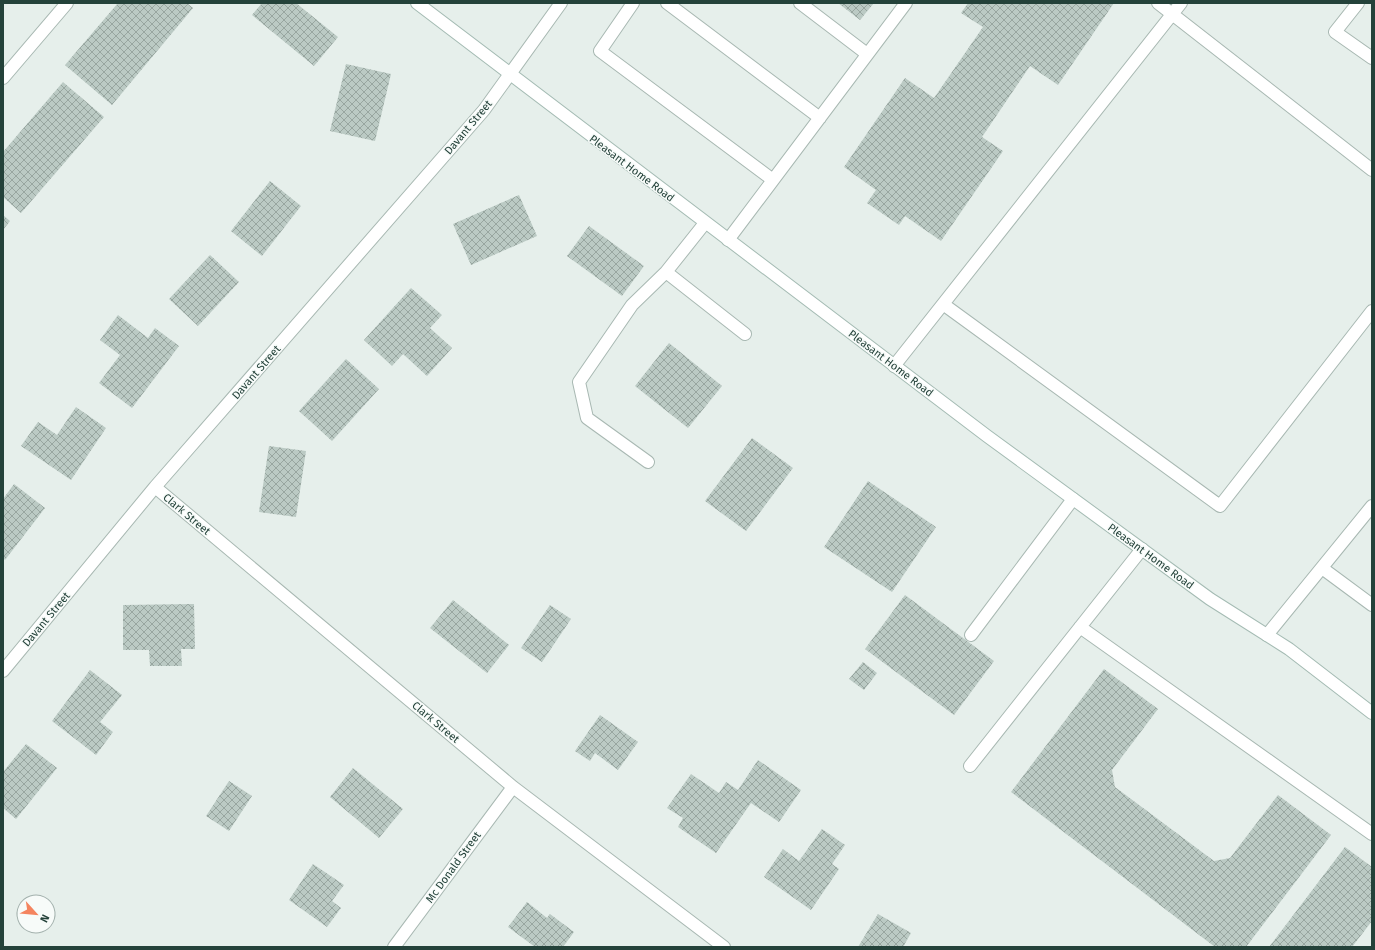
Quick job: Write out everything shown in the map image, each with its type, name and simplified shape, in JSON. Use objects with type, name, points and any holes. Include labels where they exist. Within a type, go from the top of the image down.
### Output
[{"type":"street","points":[[3,78],[67,3]]},
{"type":"street","name":"Pleasant Home Road","points":[[417,3],[894,366],[1210,599],[1289,649],[1372,713]]},
{"type":"street","name":"Davant Street","points":[[3,671],[155,487],[484,110],[561,3]]},
{"type":"street","points":[[632,3],[600,51],[773,180]]},
{"type":"street","points":[[667,3],[820,118]]},
{"type":"street","points":[[800,3],[867,54]]},
{"type":"street","points":[[728,240],[906,3]]},
{"type":"street","points":[[1158,3],[1372,170]]},
{"type":"street","points":[[894,366],[1181,3]]},
{"type":"street","points":[[1358,3],[1335,32],[1372,58]]},
{"type":"street","points":[[648,462],[587,418],[579,382],[632,305],[666,272],[705,223]]},
{"type":"street","points":[[666,272],[745,334]]},
{"type":"street","points":[[943,304],[1220,506],[1372,311]]},
{"type":"street","name":"Clark Street","points":[[155,487],[513,787],[724,947]]},
{"type":"street","points":[[971,635],[1073,499]]},
{"type":"street","points":[[1267,635],[1371,508]]},
{"type":"street","points":[[970,766],[1142,549]]},
{"type":"street","points":[[1322,568],[1372,605]]},
{"type":"street","points":[[1080,627],[1372,834]]},
{"type":"street","name":"Mc Donald Street","points":[[394,947],[513,787]]},
{"type":"building","points":[[118,3],[187,3],[193,8],[112,105],[65,65]]},
{"type":"building","points":[[262,3],[296,3],[338,37],[314,66],[252,15]]},
{"type":"building","points":[[838,3],[874,3],[860,20]]},
{"type":"building","points":[[968,3],[1114,3],[1058,85],[1030,66],[982,137],[1003,151],[941,241],[905,216],[899,225],[867,203],[876,190],[844,167],[905,78],[934,98],[983,27],[961,13]]},
{"type":"building","points":[[346,64],[391,74],[375,141],[330,131]]},
{"type":"building","points":[[63,82],[104,117],[21,213],[3,197],[3,152]]},
{"type":"building","points":[[270,181],[301,206],[262,256],[231,231]]},
{"type":"building","points":[[519,195],[537,236],[471,265],[453,224]]},
{"type":"building","points":[[3,215],[10,221],[3,230]]},
{"type":"building","points":[[589,226],[644,266],[622,296],[567,256]]},
{"type":"building","points":[[210,255],[239,282],[198,326],[169,299]]},
{"type":"building","points":[[411,288],[442,315],[430,328],[452,348],[427,376],[403,354],[392,366],[364,340]]},
{"type":"building","points":[[118,315],[148,338],[155,328],[179,346],[132,408],[99,383],[120,355],[100,340]]},
{"type":"building","points":[[669,343],[722,386],[688,428],[635,386]]},
{"type":"building","points":[[346,359],[379,389],[332,441],[299,411]]},
{"type":"building","points":[[76,407],[106,428],[71,480],[21,446],[38,422],[57,435]]},
{"type":"building","points":[[752,438],[793,468],[746,531],[705,501]]},
{"type":"building","points":[[269,446],[306,451],[296,517],[259,512]]},
{"type":"building","points":[[868,481],[936,527],[892,592],[824,547]]},
{"type":"building","points":[[14,484],[45,508],[5,560],[3,558],[3,499]]},
{"type":"building","points":[[905,595],[994,661],[954,715],[865,649]]},
{"type":"building","points":[[453,600],[509,645],[487,673],[430,628]]},
{"type":"building","points":[[194,604],[195,649],[181,649],[182,666],[150,666],[149,650],[123,650],[123,605]]},
{"type":"building","points":[[550,605],[571,619],[542,662],[521,648]]},
{"type":"building","points":[[863,662],[877,673],[864,690],[849,679]]},
{"type":"building","points":[[1104,669],[1158,709],[1112,770],[1115,787],[1214,861],[1230,858],[1278,795],[1331,835],[1246,947],[1215,947],[1011,792]]},
{"type":"building","points":[[90,670],[122,695],[100,722],[113,732],[96,755],[52,721]]},
{"type":"building","points":[[600,715],[638,742],[618,770],[595,753],[590,761],[575,751]]},
{"type":"building","points":[[26,744],[57,768],[16,819],[3,808],[3,772]]},
{"type":"building","points":[[758,760],[801,790],[779,822],[751,803],[716,853],[678,827],[683,818],[667,808],[691,774],[719,793],[726,782],[738,790]]},
{"type":"building","points":[[353,768],[403,809],[379,838],[330,797]]},
{"type":"building","points":[[229,781],[252,796],[229,831],[206,816]]},
{"type":"building","points":[[822,829],[845,845],[832,864],[839,869],[811,910],[764,877],[783,849],[799,861]]},
{"type":"building","points":[[1345,847],[1372,867],[1372,921],[1352,947],[1269,947]]},
{"type":"building","points":[[313,864],[344,885],[332,901],[341,908],[327,927],[289,900]]},
{"type":"building","points":[[527,902],[547,918],[550,914],[574,932],[563,947],[535,947],[508,927]]},
{"type":"building","points":[[878,914],[911,933],[903,947],[858,947]]}]
